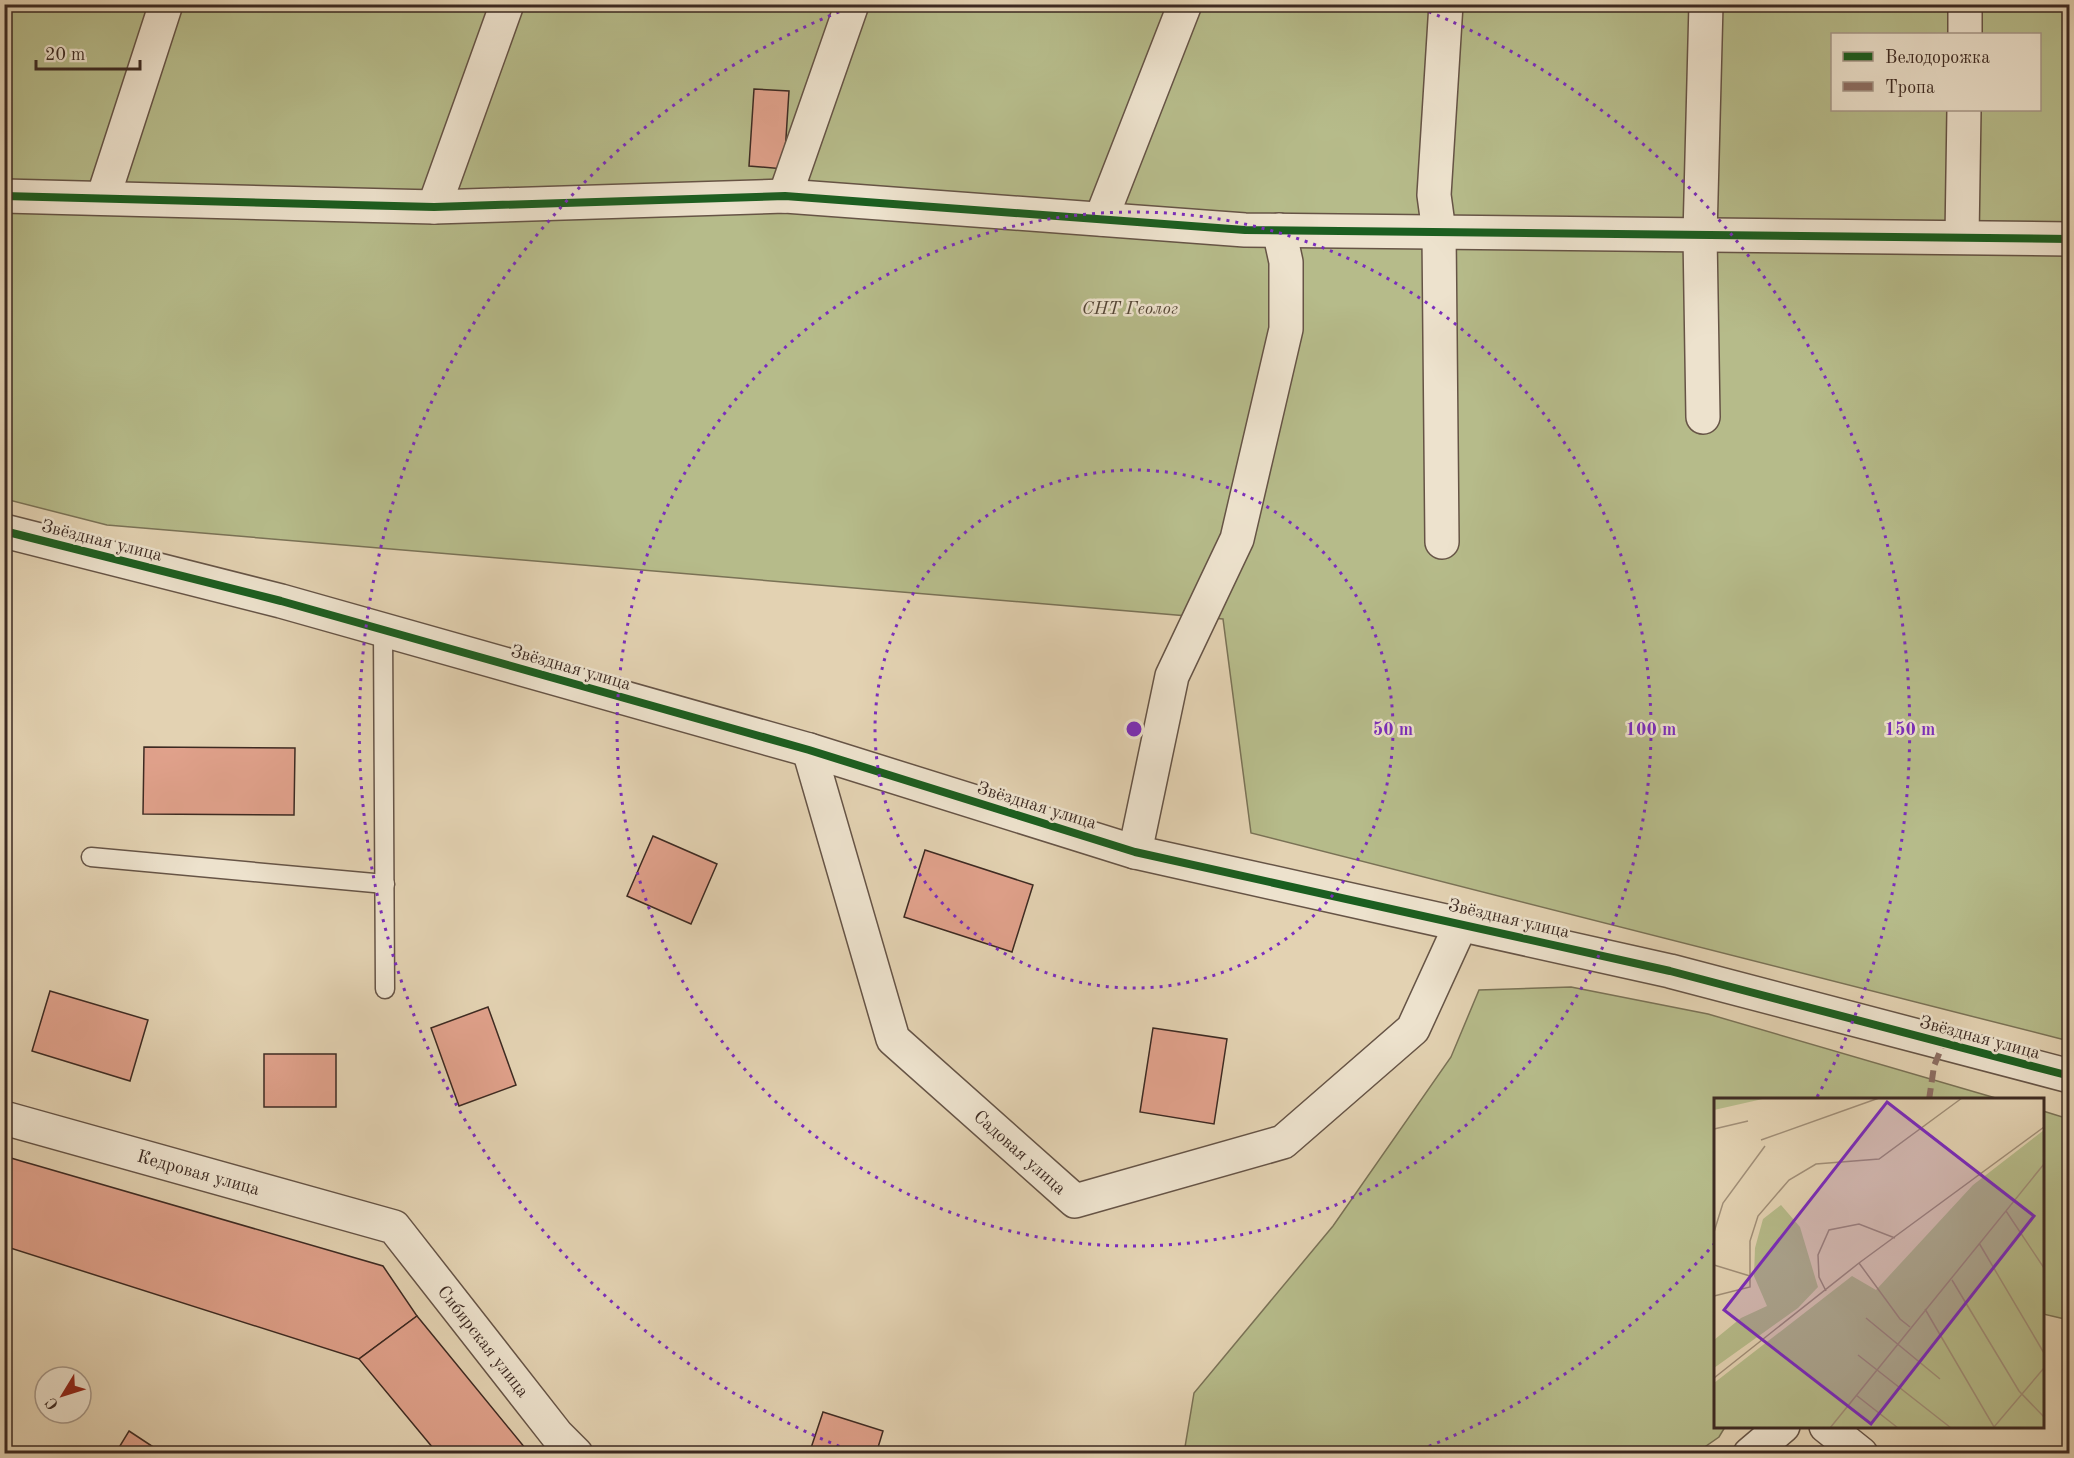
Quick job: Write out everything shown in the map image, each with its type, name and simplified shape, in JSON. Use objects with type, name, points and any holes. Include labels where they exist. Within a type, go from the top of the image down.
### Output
[{"type":"street","points":[[103,198],[166,4]]},
{"type":"street","points":[[434,207],[507,4]]},
{"type":"street","points":[[785,196],[852,4]]},
{"type":"street","points":[[1101,219],[1185,4]]},
{"type":"street","points":[[1442,542],[1439,231],[1434,195],[1446,4]]},
{"type":"street","points":[[1704,417],[1700,234],[1706,4]]},
{"type":"street","points":[[1965,4],[1965,33]]},
{"type":"street","points":[[1962,237],[1964,111]]},
{"type":"street","points":[[4,196],[434,207],[785,196],[1279,230],[2070,238]]},
{"type":"street","points":[[1135,852],[1172,676],[1237,539],[1286,329],[1286,262],[1279,230]]},
{"type":"street","name":"Звёздная улица","points":[[4,531],[383,630],[809,750],[1135,852],[1229,874],[1462,922],[1670,970],[2070,1076]]},
{"type":"street","name":"Садовая улица","points":[[809,750],[892,1039],[1075,1201],[1284,1142],[1413,1029],[1462,922]]},
{"type":"street","name":"Кедровая улица","points":[[4,1118],[394,1227]]},
{"type":"street","name":"Сибирская улица","points":[[394,1227],[557,1436],[576,1454]]},
{"type":"street","points":[[1750,1454],[1781,1428]]},
{"type":"street","points":[[1828,1428],[1861,1454]]},
{"type":"lane","points":[[383,630],[385,989]]},
{"type":"lane","points":[[92,857],[385,884]]},
{"type":"green space","name":"СНТ Геолог","points":[[4,5],[2069,5],[2069,1041],[1251,833],[1223,619],[107,525],[5,499]]},
{"type":"green space","points":[[1571,987],[1708,1014],[1996,1098],[1714,1098],[1714,1428],[1724,1428],[1719,1437],[1696,1453],[1184,1453],[1194,1393],[1333,1226],[1451,1057],[1479,990]]},
{"type":"green space","points":[[2044,1111],[2069,1119],[2069,1320],[2044,1314]]},
{"type":"building","points":[[754,89],[789,91],[784,169],[749,166]]},
{"type":"building","points":[[144,747],[295,748],[294,815],[143,814]]},
{"type":"building","points":[[653,836],[717,864],[691,924],[627,896]]},
{"type":"building","points":[[925,850],[1033,885],[1012,952],[904,917]]},
{"type":"building","points":[[50,991],[148,1020],[130,1081],[32,1051]]},
{"type":"building","points":[[488,1007],[516,1085],[459,1106],[431,1028]]},
{"type":"building","points":[[1153,1028],[1227,1039],[1214,1124],[1140,1112]]},
{"type":"building","points":[[264,1054],[336,1054],[336,1107],[264,1107]]},
{"type":"building","points":[[4,1156],[383,1266],[417,1316],[359,1359],[4,1246]]},
{"type":"building","points":[[417,1316],[530,1454],[438,1454],[359,1359]]},
{"type":"building","points":[[823,1412],[883,1431],[876,1454],[809,1454]]},
{"type":"building","points":[[129,1431],[164,1454],[115,1454]]},
{"type":"marked path","points":[[1929,1098],[1934,1066],[1944,1042]]},
{"type":"cycle path","points":[[4,196],[434,207],[785,196],[1245,230],[2070,239]]},
{"type":"cycle path","points":[[4,531],[281,601],[809,750],[1135,852],[1670,971],[2070,1076]]}]
